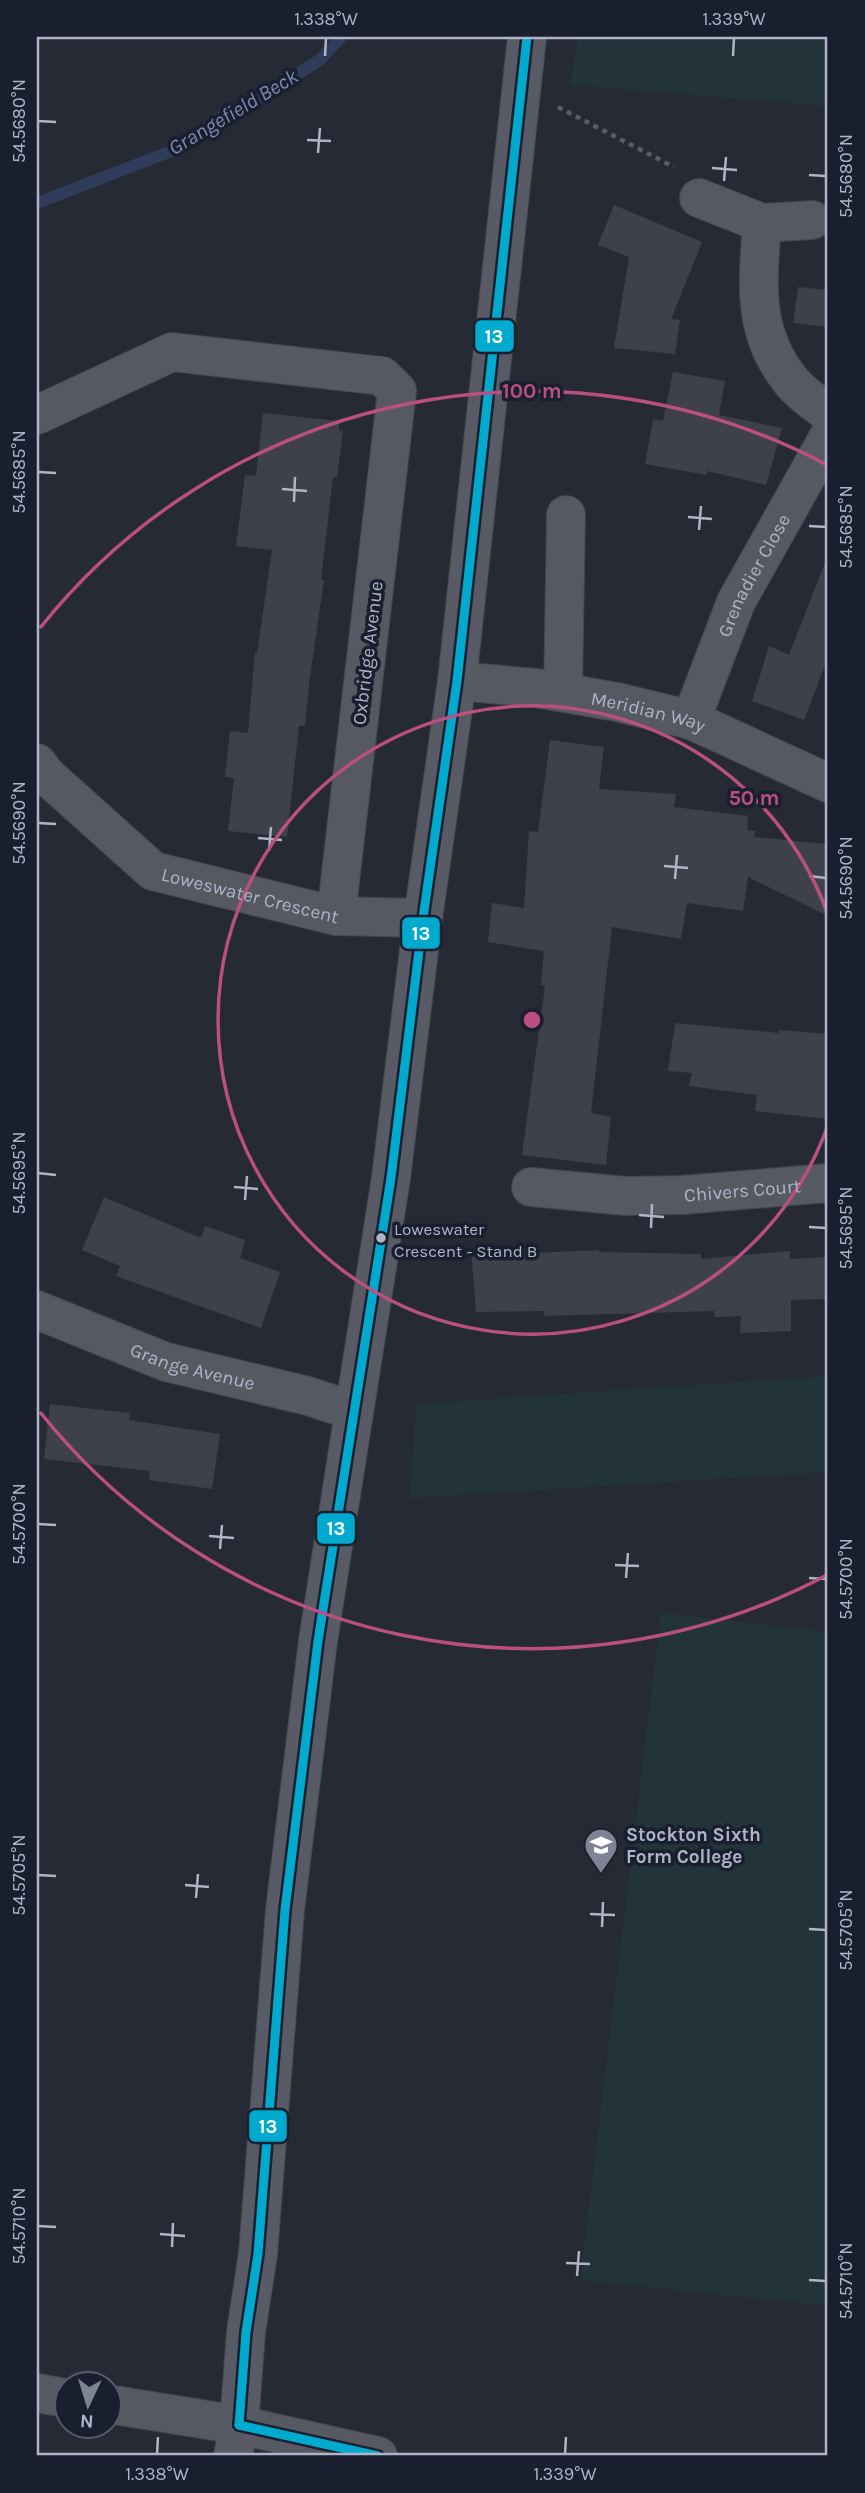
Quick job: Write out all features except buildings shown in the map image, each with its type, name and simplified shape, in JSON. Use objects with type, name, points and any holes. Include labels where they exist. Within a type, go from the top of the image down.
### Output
[{"type":"main road","points":[[236,2441],[246,2332],[258,2254],[285,1910],[318,1641],[392,1170],[423,918],[457,681],[527,37]]},
{"type":"street","points":[[699,198],[762,223],[812,220]]},
{"type":"street","points":[[762,223],[757,290],[767,344],[791,382],[828,413]]},
{"type":"street","name":"Oxbridge Avenue","points":[[37,415],[172,352],[382,376],[397,391],[336,916]]},
{"type":"street","name":"Grenadier Close","points":[[691,720],[736,602],[828,438]]},
{"type":"street","points":[[562,692],[566,515]]},
{"type":"street","name":"Meridian Way","points":[[457,681],[562,692],[691,720],[828,783]]},
{"type":"street","name":"Loweswater Crescent","points":[[37,763],[46,775],[153,871],[336,916],[423,918]]},
{"type":"street","name":"Chivers Court","points":[[531,1187],[626,1196],[682,1195],[828,1183]]},
{"type":"street","name":"Grange Avenue","points":[[37,1310],[166,1362],[308,1396],[354,1411]]},
{"type":"street","points":[[122,2408],[236,2441],[378,2456]]},
{"type":"path","points":[[521,94],[569,110],[685,173],[699,198]]},
{"type":"shaded area","points":[[578,37],[828,37],[828,106],[570,85]]},
{"type":"shaded area","points":[[828,1376],[828,1472],[410,1498],[416,1404]]},
{"type":"shaded area","points":[[661,1613],[828,1632],[828,2306],[580,2280]]},
{"type":"waterway","name":"Grangefield Beck","points":[[37,203],[182,147],[225,114],[260,99],[321,59],[341,37]]},
{"type":"transit line","name":"13","points":[[239,2425],[246,2332],[258,2254],[285,1910],[318,1641],[391,1178],[423,918],[457,681],[527,37]]},
{"type":"transit line","name":"13","points":[[239,2425],[378,2456]]},
{"type":"place","name":"Loweswater Crescent - Stand B","points":[[381,1238]]},
{"type":"place","name":"Stockton Sixth Form College","points":[[601,1875]]}]
